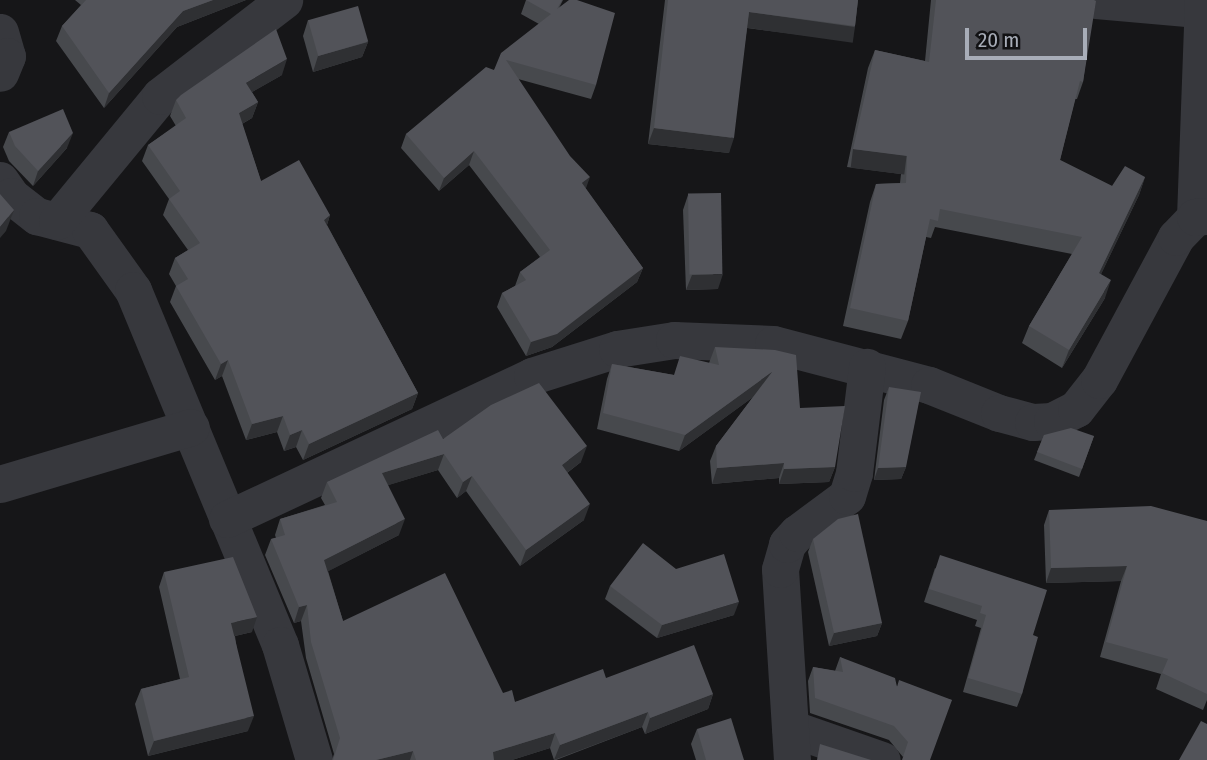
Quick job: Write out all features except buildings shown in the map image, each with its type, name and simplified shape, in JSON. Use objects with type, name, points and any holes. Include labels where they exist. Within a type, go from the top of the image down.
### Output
[{"type":"street","points":[[57,221],[160,96],[284,0]]},
{"type":"street","points":[[227,519],[532,376],[617,349],[674,340],[773,344],[867,366],[999,413],[1033,422],[1052,421],[1076,409],[1099,380],[1176,237],[1201,217],[1204,7],[1096,0]]},
{"type":"street","points":[[0,32],[7,56],[0,73]]},
{"type":"street","points":[[0,180],[11,196],[37,216],[90,230],[103,244],[133,290],[280,645],[314,760]]},
{"type":"street","points":[[867,366],[854,473],[846,496],[797,533],[787,544],[780,569],[791,744],[882,760]]},
{"type":"street","points":[[0,484],[191,427]]}]
